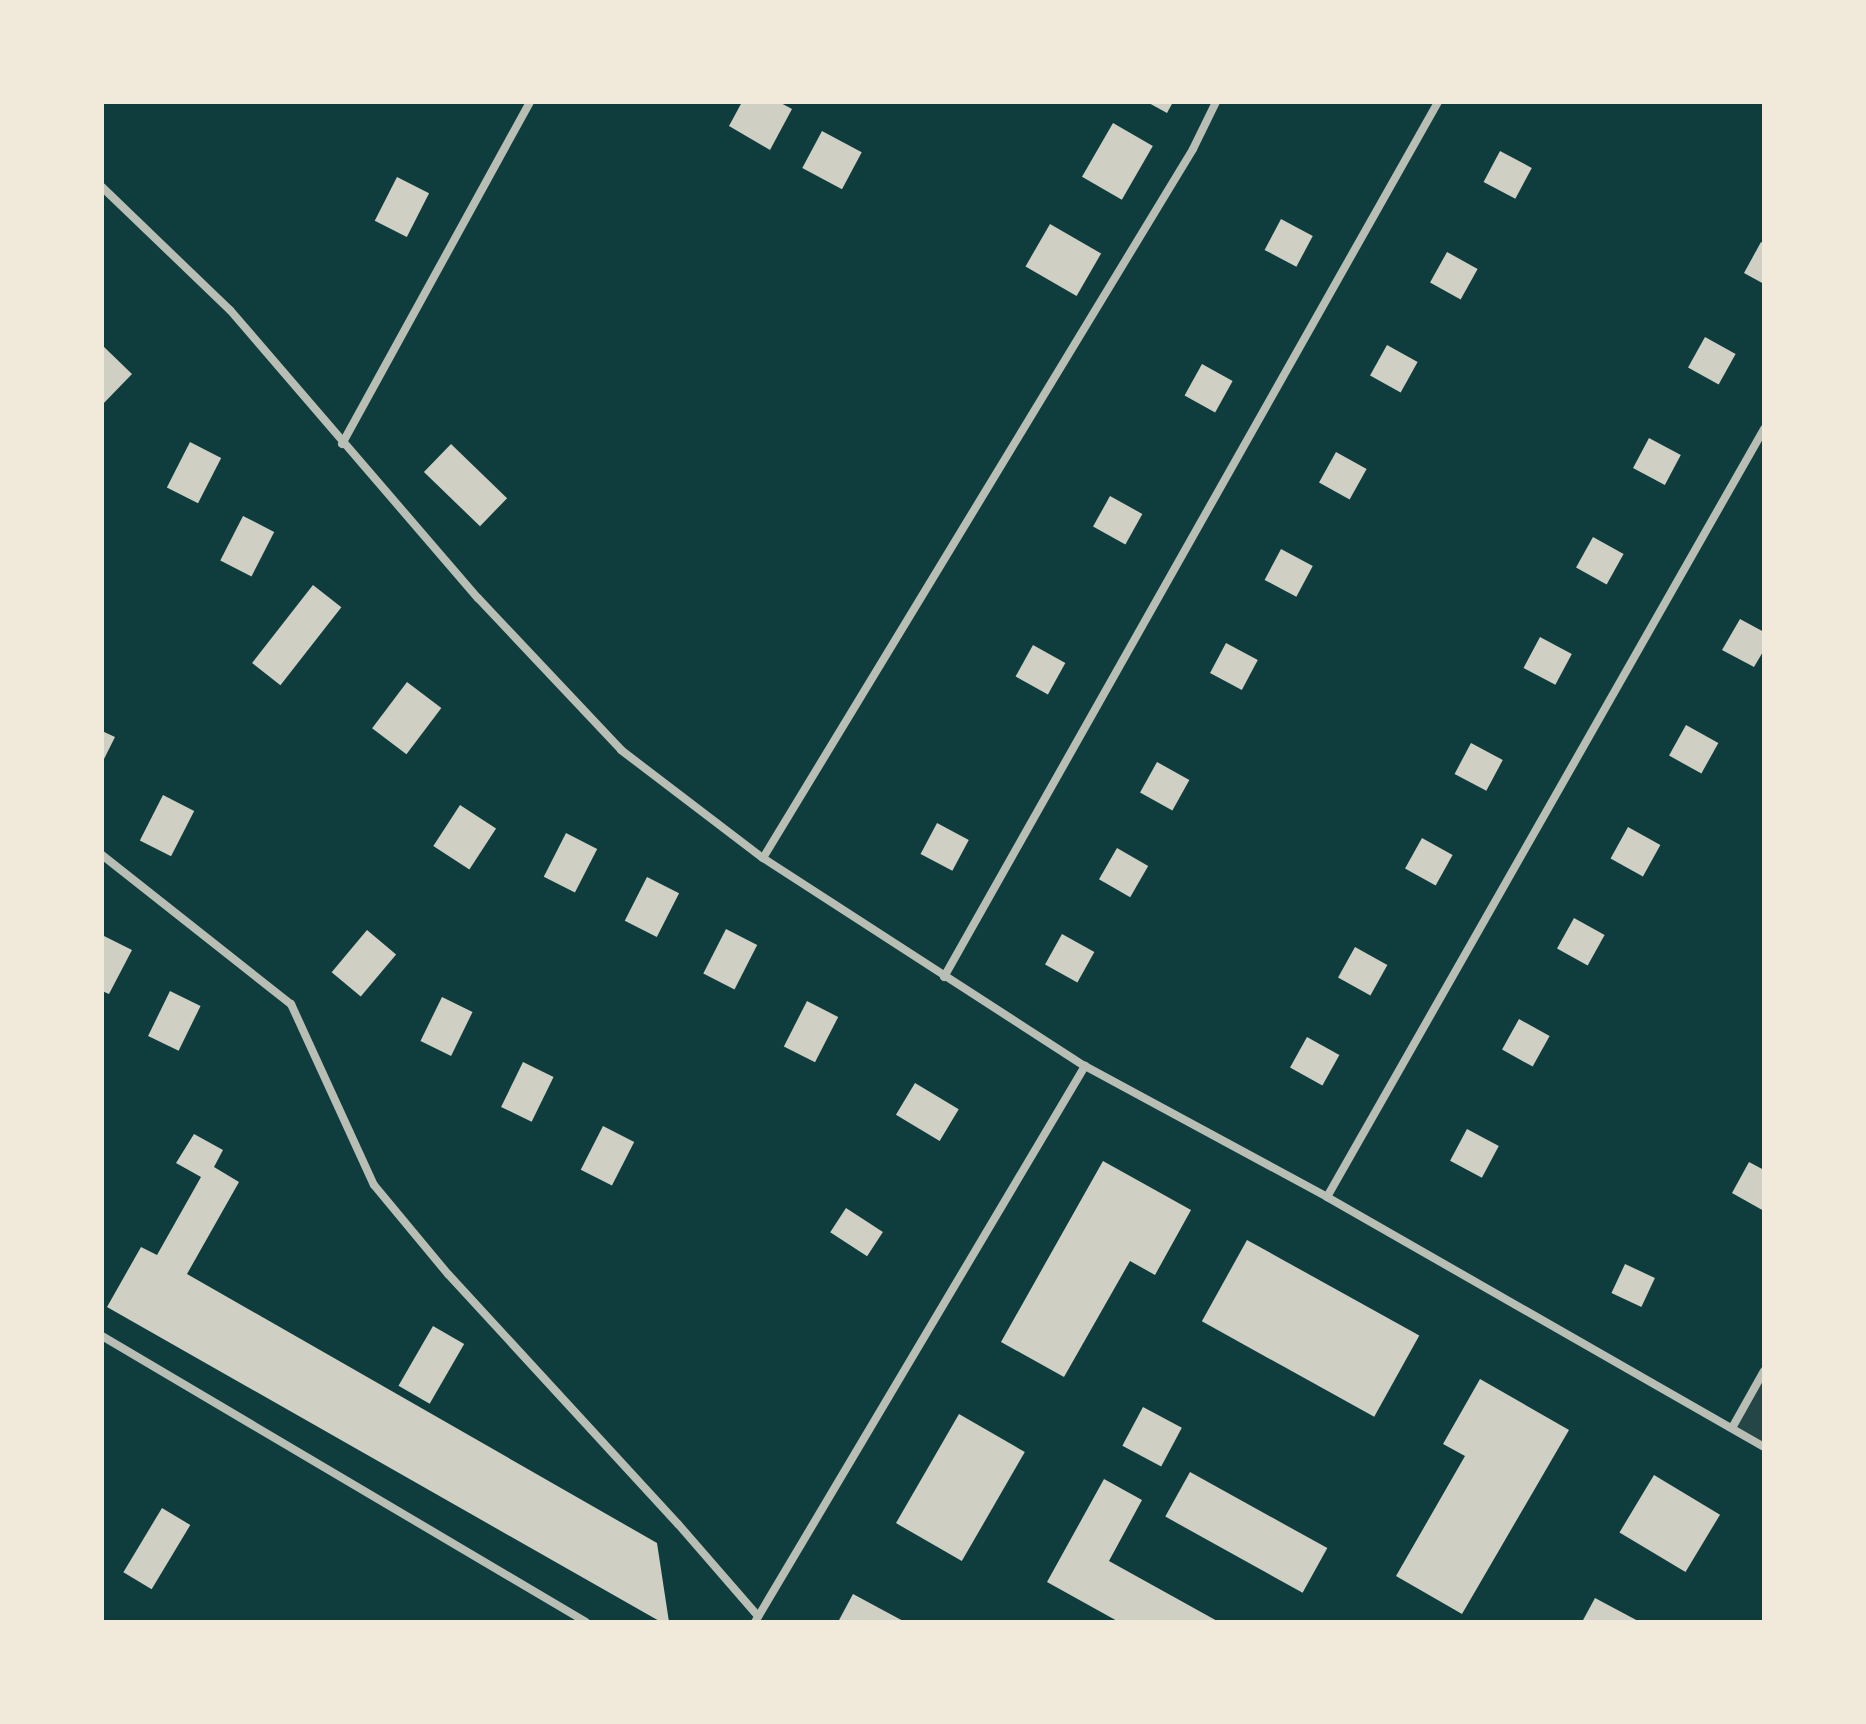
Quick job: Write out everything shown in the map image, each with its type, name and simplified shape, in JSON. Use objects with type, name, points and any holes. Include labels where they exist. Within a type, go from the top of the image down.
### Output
[{"type":"street","points":[[342,444],[530,102]]},
{"type":"street","points":[[763,858],[1193,149],[1216,102]]},
{"type":"street","points":[[944,977],[1438,102]]},
{"type":"street","points":[[102,187],[230,310],[342,444],[478,598],[621,750],[763,858],[1085,1066],[1327,1197],[1764,1447]]},
{"type":"street","points":[[1327,1197],[1764,429]]},
{"type":"street","points":[[102,855],[291,1004],[374,1185],[448,1274],[678,1524],[757,1619],[1085,1066]]},
{"type":"street","points":[[102,1336],[586,1622]]},
{"type":"street","points":[[1732,1428],[1764,1371]]},
{"type":"shaded area","points":[[1764,1371],[1764,1447],[1732,1428]]},
{"type":"building","points":[[742,102],[779,102],[792,109],[770,150],[729,126]]},
{"type":"building","points":[[1147,102],[1173,102],[1167,113]]},
{"type":"building","points":[[1113,123],[1153,146],[1122,200],[1082,177]]},
{"type":"building","points":[[822,131],[862,152],[842,189],[802,168]]},
{"type":"building","points":[[1500,151],[1532,168],[1515,199],[1484,182]]},
{"type":"building","points":[[397,177],[429,193],[407,237],[375,221]]},
{"type":"building","points":[[1281,219],[1313,236],[1296,267],[1265,250]]},
{"type":"building","points":[[1050,224],[1101,253],[1077,296],[1026,266]]},
{"type":"building","points":[[1761,242],[1764,244],[1764,284],[1744,273]]},
{"type":"building","points":[[1447,252],[1478,269],[1461,300],[1430,283]]},
{"type":"building","points":[[1705,337],[1736,354],[1719,385],[1688,368]]},
{"type":"building","points":[[102,345],[132,374],[102,405]]},
{"type":"building","points":[[1387,345],[1418,362],[1401,393],[1370,376]]},
{"type":"building","points":[[1202,364],[1233,381],[1215,412],[1185,395]]},
{"type":"building","points":[[1649,438],[1681,455],[1665,485],[1633,468]]},
{"type":"building","points":[[190,442],[221,458],[198,503],[167,487]]},
{"type":"building","points":[[451,444],[507,498],[480,526],[424,472]]},
{"type":"building","points":[[1336,452],[1367,469],[1350,500],[1319,483]]},
{"type":"building","points":[[1110,496],[1142,514],[1125,545],[1093,527]]},
{"type":"building","points":[[243,516],[274,532],[251,576],[220,561]]},
{"type":"building","points":[[1593,537],[1624,554],[1607,585],[1576,568]]},
{"type":"building","points":[[1281,549],[1313,566],[1296,597],[1265,580]]},
{"type":"building","points":[[313,585],[341,607],[280,685],[252,663]]},
{"type":"building","points":[[1740,619],[1764,632],[1764,650],[1754,667],[1722,650]]},
{"type":"building","points":[[1540,637],[1572,654],[1555,685],[1524,668]]},
{"type":"building","points":[[1226,643],[1258,660],[1242,690],[1210,673]]},
{"type":"building","points":[[1033,645],[1065,663],[1048,694],[1016,676]]},
{"type":"building","points":[[407,682],[441,708],[406,754],[372,728]]},
{"type":"building","points":[[1686,725],[1718,743],[1701,774],[1669,756]]},
{"type":"building","points":[[102,731],[115,737],[102,763]]},
{"type":"building","points":[[1471,743],[1503,760],[1486,791],[1455,774]]},
{"type":"building","points":[[1157,762],[1189,780],[1172,811],[1140,793]]},
{"type":"building","points":[[163,795],[194,811],[171,856],[140,840]]},
{"type":"building","points":[[460,805],[496,828],[469,870],[433,846]]},
{"type":"building","points":[[937,823],[969,840],[952,871],[921,854]]},
{"type":"building","points":[[1628,827],[1660,845],[1643,876],[1611,858]]},
{"type":"building","points":[[566,833],[597,849],[575,893],[544,877]]},
{"type":"building","points":[[1422,838],[1453,855],[1436,886],[1405,869]]},
{"type":"building","points":[[1117,848],[1148,866],[1130,897],[1099,879]]},
{"type":"building","points":[[647,877],[679,893],[657,937],[625,921]]},
{"type":"building","points":[[1574,918],[1605,935],[1588,966],[1557,949]]},
{"type":"building","points":[[726,929],[757,945],[734,989],[703,974]]},
{"type":"building","points":[[367,930],[396,954],[361,997],[332,972]]},
{"type":"building","points":[[1062,934],[1094,952],[1077,983],[1045,965]]},
{"type":"building","points":[[102,935],[132,950],[109,994],[102,991]]},
{"type":"building","points":[[1355,947],[1387,965],[1370,996],[1338,978]]},
{"type":"building","points":[[170,991],[201,1006],[179,1051],[148,1036]]},
{"type":"building","points":[[442,997],[473,1012],[451,1056],[421,1041]]},
{"type":"building","points":[[807,1001],[838,1017],[815,1062],[784,1046]]},
{"type":"building","points":[[1519,1019],[1550,1036],[1533,1067],[1502,1050]]},
{"type":"building","points":[[1307,1037],[1339,1055],[1322,1086],[1290,1068]]},
{"type":"building","points":[[523,1062],[554,1077],[532,1122],[501,1107]]},
{"type":"building","points":[[915,1083],[959,1109],[940,1141],[896,1115]]},
{"type":"building","points":[[603,1126],[634,1142],[612,1186],[581,1170]]},
{"type":"building","points":[[1467,1129],[1499,1146],[1482,1178],[1450,1161]]},
{"type":"building","points":[[194,1134],[223,1150],[214,1167],[239,1182],[187,1274],[657,1543],[669,1622],[661,1622],[107,1307],[141,1247],[157,1255],[201,1177],[176,1163]]},
{"type":"building","points":[[1103,1161],[1191,1210],[1155,1275],[1130,1261],[1064,1377],[1001,1342]]},
{"type":"building","points":[[1749,1162],[1764,1170],[1764,1211],[1732,1193]]},
{"type":"building","points":[[846,1208],[883,1232],[867,1256],[830,1232]]},
{"type":"building","points":[[1247,1240],[1419,1336],[1374,1417],[1202,1321]]},
{"type":"building","points":[[1625,1264],[1655,1278],[1641,1307],[1611,1293]]},
{"type":"building","points":[[433,1326],[464,1344],[430,1404],[399,1386]]},
{"type":"building","points":[[1480,1379],[1569,1430],[1462,1614],[1396,1576],[1465,1456],[1443,1444]]},
{"type":"building","points":[[1143,1407],[1182,1428],[1161,1467],[1122,1446]]},
{"type":"building","points":[[959,1414],[1025,1452],[962,1561],[896,1523]]},
{"type":"building","points":[[1190,1472],[1327,1548],[1303,1593],[1165,1517]]},
{"type":"building","points":[[1654,1475],[1720,1515],[1685,1572],[1619,1532]]},
{"type":"building","points":[[1104,1479],[1142,1500],[1109,1561],[1219,1622],[1119,1622],[1047,1582]]},
{"type":"building","points":[[162,1508],[190,1525],[152,1589],[123,1572]]},
{"type":"building","points":[[853,1594],[905,1622],[838,1622]]},
{"type":"building","points":[[1595,1598],[1640,1622],[1582,1622]]}]
